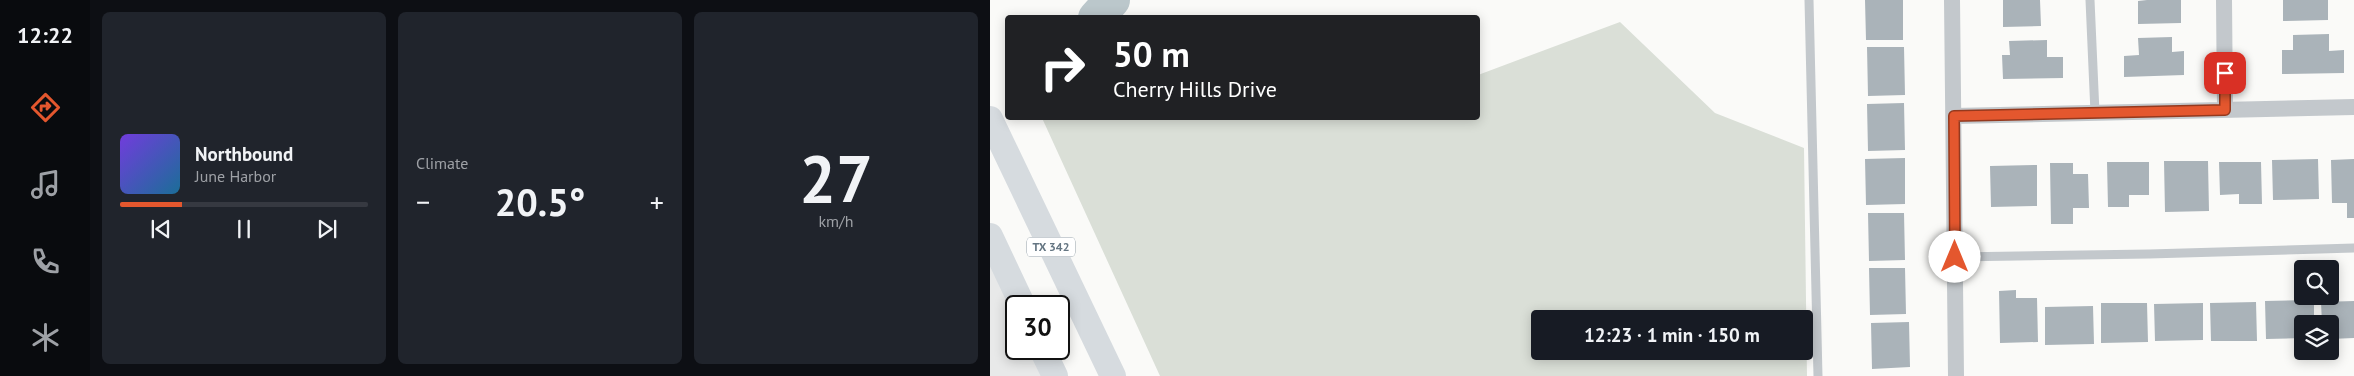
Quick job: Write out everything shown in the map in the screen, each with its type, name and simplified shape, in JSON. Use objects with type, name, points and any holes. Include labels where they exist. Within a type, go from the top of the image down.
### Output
[{"type":"main road","name":"TX 342","points":[[990,119],[1113,376]]},
{"type":"main road","points":[[990,236],[1017,295]]},
{"type":"main road","points":[[1047,360],[1055,376]]},
{"type":"street","points":[[1952,0],[1956,376]]},
{"type":"street","points":[[2224,0],[2225,110]]},
{"type":"street","points":[[1954,116],[2354,107]]},
{"type":"lane","points":[[1809,0],[1818,376]]},
{"type":"lane","points":[[2090,0],[2095,113]]},
{"type":"lane","points":[[1955,257],[2354,248]]},
{"type":"shaded area","points":[[1620,22],[1715,113],[1804,148],[1806,310],[1531,310],[1531,360],[1807,360],[1807,376],[1160,376],[1043,120],[1480,120],[1480,74]]},
{"type":"shaded area","points":[[990,246],[1011,295],[1005,295],[1005,360],[1046,360],[1054,376],[990,376]]},
{"type":"building","points":[[1865,0],[1903,0],[1903,40],[1866,40]]},
{"type":"building","points":[[2003,0],[2040,0],[2041,26],[2003,27]]},
{"type":"building","points":[[2181,0],[2181,23],[2138,24],[2138,1]]},
{"type":"building","points":[[2283,0],[2328,0],[2328,20],[2283,21]]},
{"type":"building","points":[[2329,34],[2329,51],[2344,50],[2344,73],[2282,74],[2282,50],[2293,50],[2293,35]]},
{"type":"building","points":[[2172,37],[2172,52],[2184,51],[2184,75],[2124,77],[2124,56],[2139,55],[2138,38]]},
{"type":"building","points":[[2047,40],[2047,57],[2063,57],[2063,78],[2003,79],[2002,55],[2010,55],[2009,41]]},
{"type":"building","points":[[1867,47],[1904,47],[1905,95],[1868,96]]},
{"type":"building","points":[[1904,103],[1905,150],[1868,151],[1867,104]]},
{"type":"building","points":[[1905,158],[1905,204],[1866,205],[1865,159]]},
{"type":"building","points":[[2318,159],[2319,199],[2273,200],[2272,160]]},
{"type":"building","points":[[2354,159],[2354,218],[2347,218],[2347,203],[2332,203],[2331,160]]},
{"type":"building","points":[[2164,161],[2208,161],[2209,211],[2165,212]]},
{"type":"building","points":[[2107,162],[2149,162],[2149,195],[2129,195],[2129,207],[2108,207]]},
{"type":"building","points":[[2219,162],[2261,162],[2262,204],[2239,204],[2239,194],[2220,195]]},
{"type":"building","points":[[2050,163],[2073,163],[2073,174],[2088,174],[2089,208],[2073,208],[2073,224],[2051,224]]},
{"type":"building","points":[[2037,165],[2037,206],[1991,207],[1990,166]]},
{"type":"building","points":[[1868,213],[1904,213],[1905,260],[1869,261]]},
{"type":"building","points":[[1869,268],[1905,268],[1906,314],[1870,315]]},
{"type":"building","points":[[2016,290],[2016,298],[2037,298],[2038,342],[2000,343],[1999,291]]},
{"type":"building","points":[[2294,300],[2294,305],[2314,305],[2314,315],[2294,315],[2294,338],[2266,339],[2265,301]]},
{"type":"building","points":[[2339,301],[2354,301],[2354,338],[2339,339],[2339,315],[2322,315],[2321,305],[2339,305]]},
{"type":"building","points":[[2256,302],[2257,341],[2211,341],[2210,303]]},
{"type":"building","points":[[2101,303],[2147,303],[2148,342],[2101,343]]},
{"type":"building","points":[[2203,303],[2203,340],[2155,341],[2154,304]]},
{"type":"building","points":[[2093,306],[2094,344],[2045,345],[2045,307]]},
{"type":"building","points":[[1909,322],[1910,367],[1872,369],[1871,323]]},
{"type":"waterway","points":[[1099,15],[1112,0]]},
{"type":"route","points":[[1955,257],[1954,116],[2225,110],[2225,73]]}]
